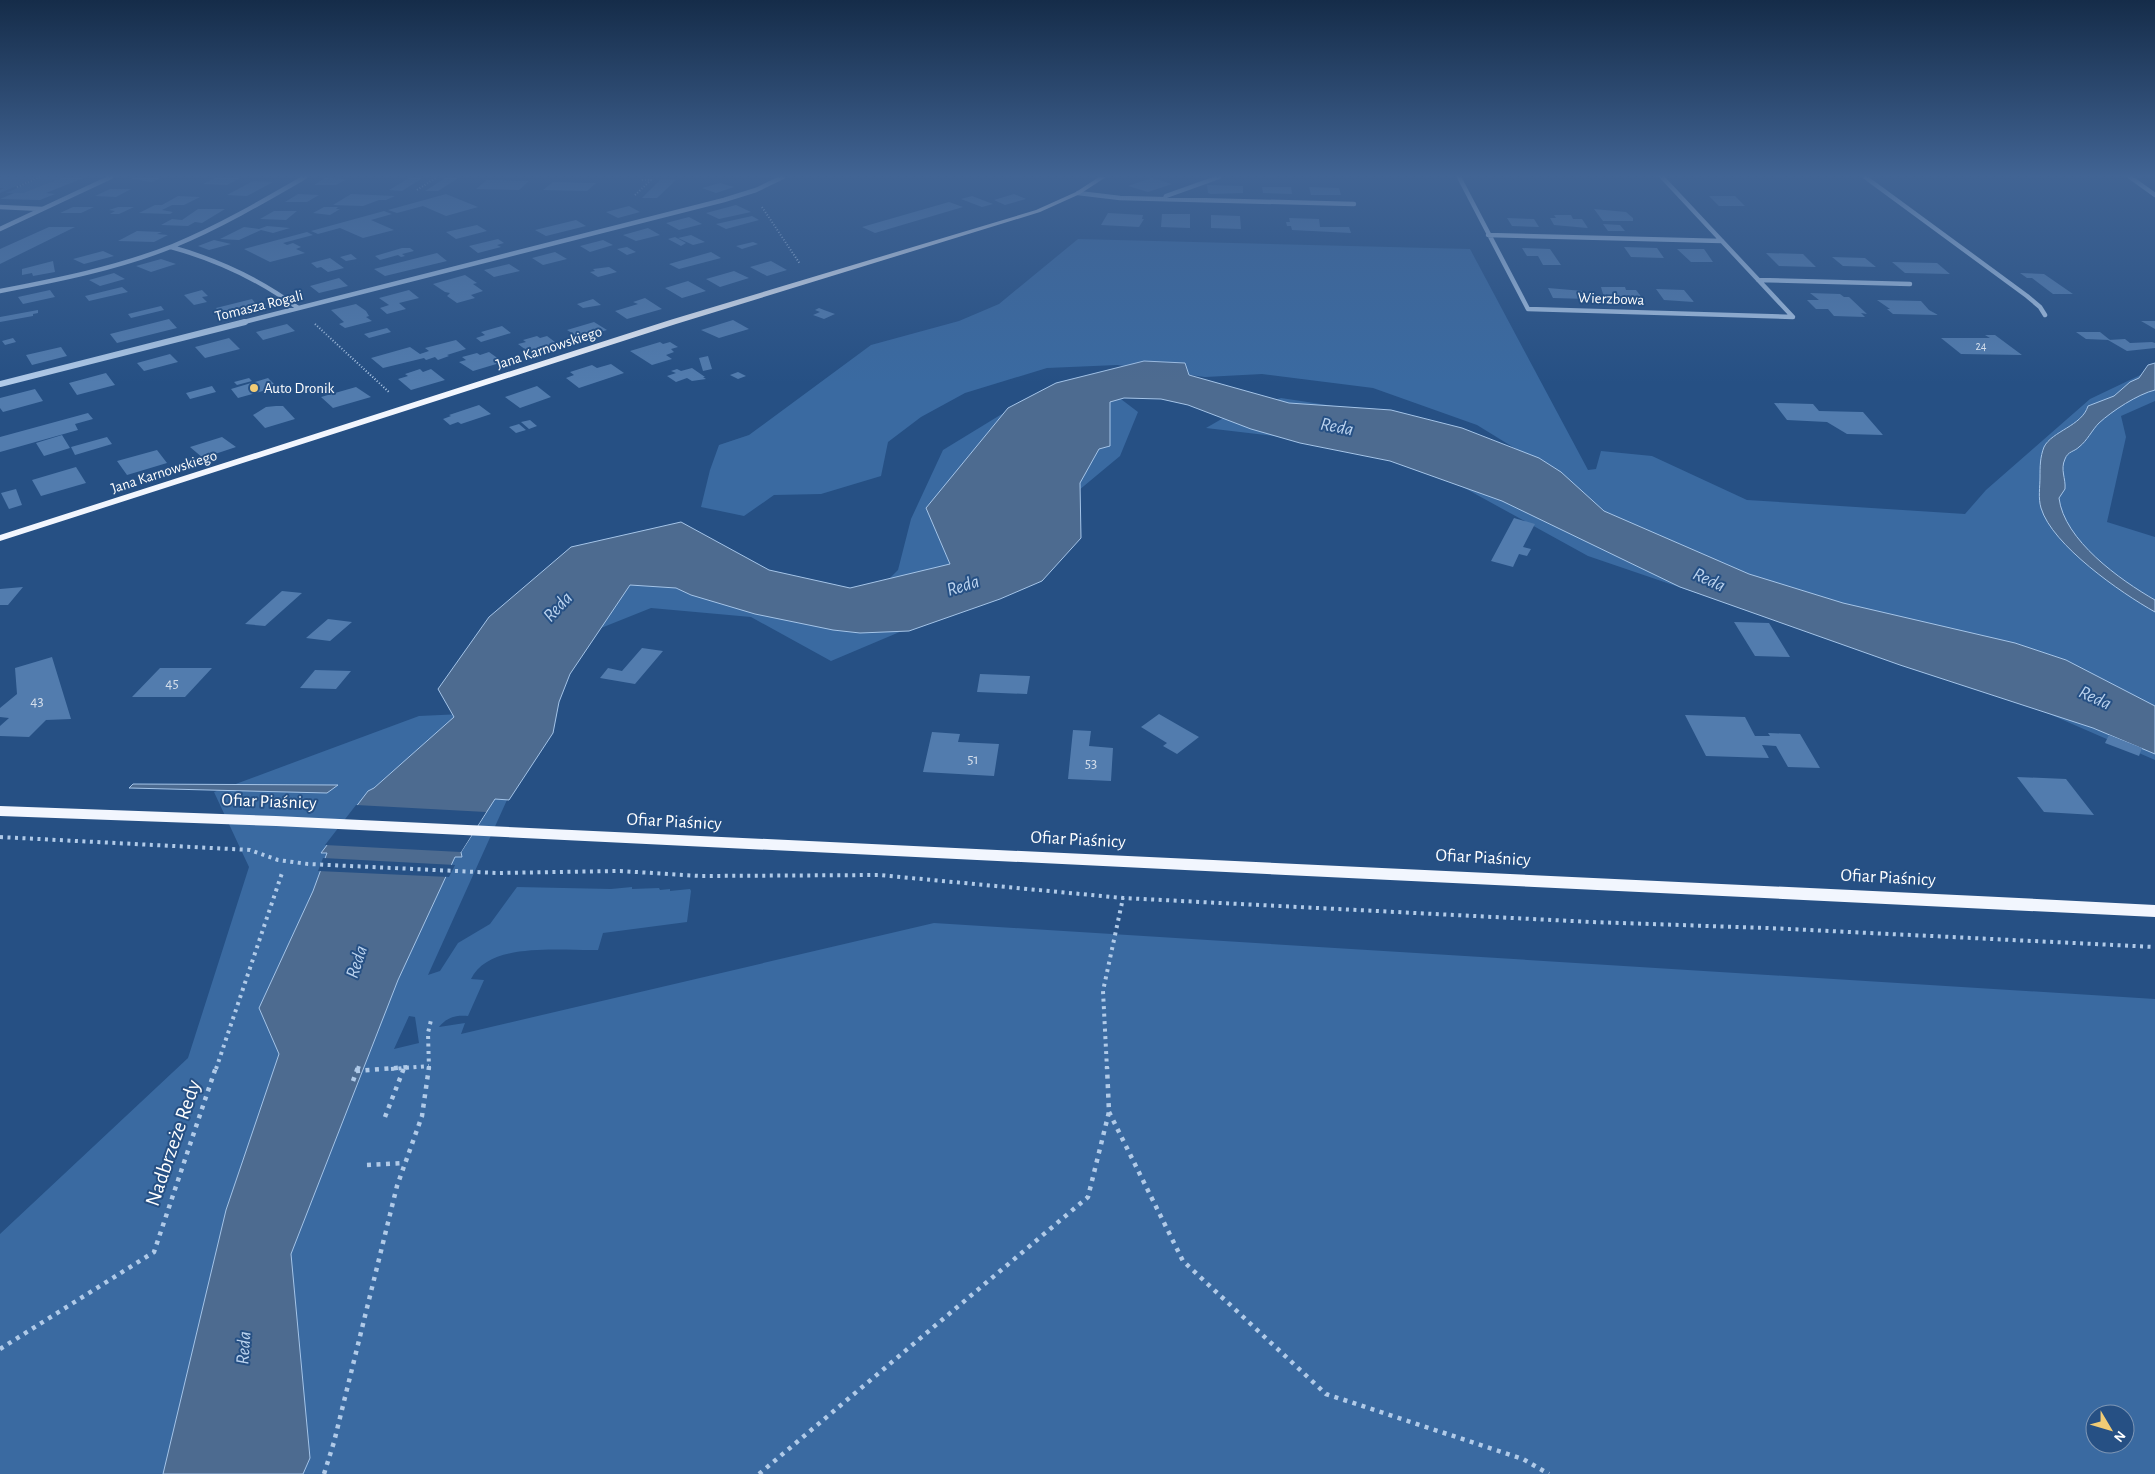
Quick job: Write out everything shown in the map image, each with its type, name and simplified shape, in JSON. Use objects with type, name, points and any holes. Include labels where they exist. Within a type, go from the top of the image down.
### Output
[{"type":"main road","name":"Jana Karnowskiego","points":[[0,538],[535,366],[924,246]]},
{"type":"main road","name":"Ofiar Piaśnicy","points":[[0,811],[342,824],[1666,885],[2155,911]]},
{"type":"street","points":[[0,291],[68,277],[171,246],[206,256],[244,273],[271,288],[298,308]]},
{"type":"street","name":"Tomasza Rogali","points":[[0,384],[541,246]]},
{"type":"street","name":"Wierzbowa","points":[[1494,246],[1528,310],[1793,317],[1726,246]]},
{"type":"street","points":[[1959,246],[2027,296],[2040,307],[2044,315]]},
{"type":"street","points":[[1758,280],[1910,284]]},
{"type":"path","points":[[788,246],[807,275],[814,279]]},
{"type":"path","points":[[298,308],[394,396]]},
{"type":"path","points":[[0,837],[250,850],[278,860],[308,864],[466,872],[620,871],[700,876],[879,875],[1123,898],[1591,922],[1768,928],[2155,947]]},
{"type":"path","name":"Nadbrzeże Redy","points":[[0,1349],[154,1252],[282,873]]},
{"type":"path","points":[[759,1474],[1088,1197],[1109,1112],[1103,992],[1123,898]]},
{"type":"path","points":[[324,1474],[397,1186],[422,1116],[428,1066],[428,1033],[431,1020]]},
{"type":"path","points":[[353,1080],[360,1062]]},
{"type":"path","points":[[356,1071],[428,1066]]},
{"type":"path","points":[[385,1117],[404,1068]]},
{"type":"path","points":[[1109,1112],[1183,1261],[1326,1394],[1523,1459],[1549,1474]]},
{"type":"path","points":[[367,1165],[405,1163]]},
{"type":"shaded area","points":[[1070,246],[1344,246],[1470,249],[1588,470],[1596,469],[1601,451],[1652,456],[1747,500],[1965,514],[1986,490],[2090,399],[2155,368],[2155,401],[2121,416],[2126,437],[2107,522],[2155,537],[2155,760],[2040,710],[1588,556],[1450,480],[1344,444],[1206,428],[1232,413],[1281,398],[1393,415],[1523,463],[1516,449],[1477,425],[1373,388],[1262,374],[1205,377],[1117,365],[1047,368],[965,393],[921,417],[888,442],[881,476],[821,494],[774,495],[744,516],[701,507],[710,470],[719,445],[749,435],[871,345],[959,321],[999,304]]},
{"type":"shaded area","points":[[1109,390],[1138,412],[1120,456],[1025,535],[1030,577],[831,661],[751,617],[651,608],[581,636],[428,975],[440,971],[458,943],[490,924],[517,887],[611,889],[632,887],[632,889],[670,889],[670,891],[690,889],[687,922],[603,933],[598,950],[528,951],[510,953],[493,959],[480,967],[471,979],[484,980],[468,1016],[452,1017],[439,1027],[465,1023],[461,1034],[934,923],[2155,999],[2155,1474],[0,1474],[0,1234],[188,1058],[249,867],[214,792],[419,716],[505,712],[603,570],[847,621],[898,570],[911,519],[943,450],[1015,406]],"holes":[[[409,1016],[415,1017],[419,1043],[394,1049]]]},
{"type":"water","name":"Reda","points":[[1144,361],[1185,363],[1189,375],[1289,403],[1391,410],[1462,428],[1539,458],[1561,472],[1604,511],[1749,574],[1843,603],[2015,643],[2066,660],[2155,706],[2155,754],[2093,728],[1900,665],[1680,587],[1502,501],[1390,461],[1300,443],[1251,429],[1188,405],[1161,399],[1124,398],[1110,402],[1110,446],[1099,449],[1080,483],[1081,538],[1042,581],[1000,599],[909,631],[860,633],[833,630],[755,614],[691,595],[676,588],[630,585],[570,674],[559,702],[553,733],[509,800],[495,799],[461,852],[462,857],[455,857],[398,980],[291,1254],[310,1458],[303,1474],[163,1474],[226,1210],[279,1054],[259,1008],[313,891],[327,853],[321,853],[368,791],[374,788],[454,717],[438,689],[489,617],[571,547],[681,522],[769,570],[850,588],[950,564],[926,508],[1008,408],[1056,383]]},
{"type":"water","points":[[2155,363],[2155,390],[2133,399],[2111,413],[2099,423],[2082,445],[2066,456],[2063,467],[2065,489],[2059,498],[2063,514],[2071,529],[2082,543],[2126,582],[2155,600],[2155,612],[2124,593],[2089,567],[2073,552],[2048,522],[2041,508],[2039,496],[2041,458],[2048,441],[2080,419],[2088,406],[2114,396],[2130,382],[2139,378],[2148,365]]},
{"type":"water","points":[[133,784],[338,785],[327,793],[129,788]]},
{"type":"pier","points":[[356,805],[486,812],[461,852],[325,845]]},
{"type":"pier","points":[[323,858],[455,865],[449,877],[318,871]]},
{"type":"building","points":[[7,246],[37,246],[0,264],[0,249]]},
{"type":"building","points":[[199,246],[224,246],[209,250]]},
{"type":"building","points":[[256,246],[299,246],[301,247],[296,249],[305,253],[270,262],[244,249]]},
{"type":"building","points":[[469,246],[499,246],[501,247],[478,253]]},
{"type":"building","points":[[581,246],[610,246],[590,252]]},
{"type":"building","points":[[737,246],[752,246],[742,249]]},
{"type":"building","points":[[627,247],[636,252],[627,255],[617,249]]},
{"type":"building","points":[[1624,247],[1657,248],[1664,258],[1631,257]]},
{"type":"building","points":[[402,248],[410,248],[414,251],[402,254],[405,256],[401,257],[398,255],[380,260],[375,256]]},
{"type":"building","points":[[1522,248],[1550,249],[1561,265],[1543,265],[1538,256],[1527,256]]},
{"type":"building","points":[[1677,249],[1704,249],[1713,262],[1691,262]]},
{"type":"building","points":[[103,251],[114,256],[84,264],[73,259]]},
{"type":"building","points":[[555,252],[567,259],[543,265],[532,258]]},
{"type":"building","points":[[711,252],[721,258],[679,269],[669,264]]},
{"type":"building","points":[[437,253],[447,261],[385,276],[374,269]]},
{"type":"building","points":[[1766,253],[1803,254],[1816,267],[1779,266]]},
{"type":"building","points":[[351,254],[357,259],[346,261],[340,257]]},
{"type":"building","points":[[1832,257],[1865,258],[1876,267],[1843,266]]},
{"type":"building","points":[[330,258],[344,268],[328,272],[321,267],[317,268],[311,263]]},
{"type":"building","points":[[161,259],[176,264],[151,272],[136,266]]},
{"type":"building","points":[[53,261],[55,272],[33,276],[32,273],[22,275],[22,269]]},
{"type":"building","points":[[771,261],[787,270],[767,276],[750,267]]},
{"type":"building","points":[[1892,262],[1937,263],[1950,274],[1905,273]]},
{"type":"building","points":[[509,264],[520,271],[494,277],[484,270]]},
{"type":"building","points":[[609,267],[617,272],[598,277],[590,272],[595,271],[593,269]]},
{"type":"building","points":[[734,271],[749,278],[720,287],[706,279]]},
{"type":"building","points":[[114,273],[125,279],[100,286],[89,280]]},
{"type":"building","points":[[2020,273],[2044,274],[2073,294],[2053,294],[2032,278],[2027,278]]},
{"type":"building","points":[[465,275],[477,283],[473,284],[483,291],[471,295],[475,298],[457,303],[447,296],[450,293],[433,284]]},
{"type":"building","points":[[339,278],[348,286],[319,293],[310,286]]},
{"type":"building","points":[[688,281],[706,291],[682,298],[665,288]]},
{"type":"building","points":[[122,287],[128,292],[89,301],[85,296]]},
{"type":"building","points":[[1601,287],[1625,287],[1626,290],[1636,290],[1644,300],[1609,299],[1603,294]]},
{"type":"building","points":[[1548,288],[1583,291],[1588,299],[1553,298]]},
{"type":"building","points":[[1656,289],[1684,290],[1694,302],[1664,300]]},
{"type":"building","points":[[50,290],[55,297],[23,304],[18,297]]},
{"type":"building","points":[[202,290],[208,296],[202,297],[207,302],[194,305],[184,295]]},
{"type":"building","points":[[409,290],[419,298],[399,303],[406,309],[387,314],[380,308],[389,305],[379,298]]},
{"type":"building","points":[[1810,293],[1840,294],[1844,297],[1849,297],[1867,314],[1861,313],[1865,317],[1834,316],[1828,309],[1816,309],[1807,300],[1819,300]]},
{"type":"building","points":[[645,298],[662,309],[627,319],[615,311],[638,304],[633,302]]},
{"type":"building","points":[[252,299],[256,304],[247,306],[251,310],[223,317],[216,308]]},
{"type":"building","points":[[593,299],[601,305],[583,308],[577,304]]},
{"type":"building","points":[[1877,300],[1921,301],[1929,310],[1938,315],[1893,314],[1887,309],[1890,309]]},
{"type":"building","points":[[356,304],[366,311],[369,316],[366,317],[372,321],[345,328],[339,324],[344,322],[331,310]]},
{"type":"building","points":[[161,306],[164,310],[131,318],[128,314]]},
{"type":"building","points":[[819,308],[835,314],[824,319],[813,315],[820,312],[815,310]]},
{"type":"building","points":[[38,310],[38,313],[33,314],[33,316],[0,322],[0,317]]},
{"type":"building","points":[[169,319],[177,328],[117,343],[110,334]]},
{"type":"building","points":[[733,320],[749,329],[719,338],[701,330]]},
{"type":"building","points":[[2141,321],[2155,321],[2155,329]]},
{"type":"building","points":[[594,322],[607,330],[580,338],[567,330]]},
{"type":"building","points":[[287,324],[295,331],[263,340],[256,332]]},
{"type":"building","points":[[502,326],[511,333],[481,342],[476,338],[485,335],[481,332]]},
{"type":"building","points":[[387,328],[391,332],[369,338],[364,334]]},
{"type":"building","points":[[2076,332],[2100,332],[2110,340],[2086,339]]},
{"type":"building","points":[[1985,335],[1995,335],[2022,355],[1961,354],[1941,338],[1990,338]]},
{"type":"building","points":[[537,336],[540,338],[547,336],[559,345],[530,353],[518,344],[526,342],[523,340]]},
{"type":"building","points":[[13,338],[16,342],[5,345],[2,341]]},
{"type":"building","points":[[229,338],[240,349],[205,358],[195,347]]},
{"type":"building","points":[[2125,339],[2130,343],[2152,342],[2155,343],[2155,348],[2127,351],[2108,340]]},
{"type":"building","points":[[456,340],[466,349],[438,360],[435,357],[426,360],[424,358],[383,368],[371,358],[410,347],[420,354],[429,351],[425,348]]},
{"type":"building","points":[[660,342],[663,344],[670,342],[678,347],[671,349],[674,352],[666,355],[672,359],[652,365],[630,351]]},
{"type":"building","points":[[61,347],[67,356],[32,365],[26,355]]},
{"type":"building","points":[[489,352],[503,362],[473,371],[459,362],[466,360],[462,357]]},
{"type":"building","points":[[170,354],[178,362],[144,371],[137,363]]},
{"type":"building","points":[[708,356],[712,369],[703,371],[699,358]]},
{"type":"building","points":[[611,364],[624,373],[579,388],[566,378],[574,375],[570,372],[592,365],[597,368]]},
{"type":"building","points":[[692,368],[706,379],[692,381],[687,378],[676,382],[667,376],[676,373],[671,371],[677,369],[681,371]]},
{"type":"building","points":[[420,369],[423,372],[431,369],[445,380],[411,390],[398,379],[408,376],[405,374]]},
{"type":"building","points":[[738,372],[746,376],[738,379],[730,375]]},
{"type":"building","points":[[106,373],[115,385],[77,395],[69,383]]},
{"type":"building","points":[[249,378],[252,381],[237,385],[234,382]]},
{"type":"building","name":"Auto Dronik","points":[[268,378],[277,387],[238,398],[231,389]]},
{"type":"building","points":[[212,386],[216,392],[190,399],[186,393]]},
{"type":"building","points":[[537,386],[551,397],[520,408],[505,397]]},
{"type":"building","points":[[356,387],[371,397],[333,408],[321,397]]},
{"type":"building","points":[[35,389],[43,401],[3,412],[0,408],[0,398]]},
{"type":"building","points":[[1774,403],[1813,404],[1819,411],[1863,412],[1883,435],[1847,434],[1827,422],[1787,420]]},
{"type":"building","points":[[479,405],[491,414],[461,424],[458,422],[450,425],[443,419],[451,416],[449,415]]},
{"type":"building","points":[[283,406],[295,419],[265,428],[253,415],[266,407]]},
{"type":"building","points":[[88,413],[93,419],[75,424],[78,430],[0,452],[0,437]]},
{"type":"building","points":[[530,420],[537,426],[529,429],[521,422]]},
{"type":"building","points":[[519,424],[526,430],[516,433],[509,427]]},
{"type":"building","points":[[62,435],[70,448],[44,456],[36,443]]},
{"type":"building","points":[[107,437],[112,444],[75,455],[71,447]]},
{"type":"building","points":[[222,437],[236,447],[203,458],[190,447]]},
{"type":"building","points":[[157,450],[167,463],[127,475],[117,461]]},
{"type":"building","points":[[76,467],[86,483],[41,496],[32,480]]},
{"type":"building","points":[[16,489],[22,505],[9,509],[1,493]]},
{"type":"building","points":[[1514,518],[1535,524],[1523,547],[1531,549],[1527,556],[1519,554],[1513,567],[1491,561]]},
{"type":"building","points":[[23,587],[8,605],[0,605],[0,589]]},
{"type":"building","points":[[282,591],[302,593],[265,626],[245,624]]},
{"type":"building","points":[[328,619],[352,622],[330,641],[306,638]]},
{"type":"building","points":[[1734,622],[1769,623],[1790,657],[1755,656]]},
{"type":"building","points":[[642,648],[663,651],[635,684],[600,678],[608,668],[622,671]]},
{"type":"building","points":[[52,657],[71,719],[46,720],[29,737],[0,736],[0,726],[9,718],[0,717],[0,708],[17,694],[15,668]]},
{"type":"building","points":[[160,668],[212,668],[185,697],[132,697]]},
{"type":"building","points":[[315,670],[351,671],[336,689],[300,688]]},
{"type":"building","points":[[980,674],[1030,676],[1027,694],[977,692]]},
{"type":"building","points":[[1159,714],[1199,737],[1177,754],[1163,746],[1167,743],[1141,727]]},
{"type":"building","points":[[1685,715],[1745,717],[1755,736],[1770,736],[1768,733],[1800,734],[1820,768],[1788,767],[1776,746],[1762,745],[1769,758],[1706,756]]},
{"type":"building","points":[[1073,730],[1091,731],[1089,746],[1113,748],[1111,781],[1068,779]]},
{"type":"building","points":[[932,732],[960,734],[958,742],[999,744],[994,776],[923,772]]},
{"type":"building","points":[[2109,735],[2142,748],[2139,756],[2105,743]]},
{"type":"building","points":[[2017,777],[2066,779],[2094,815],[2044,812]]},
{"type":"place","name":"Auto Dronik","points":[[254,388]]}]
